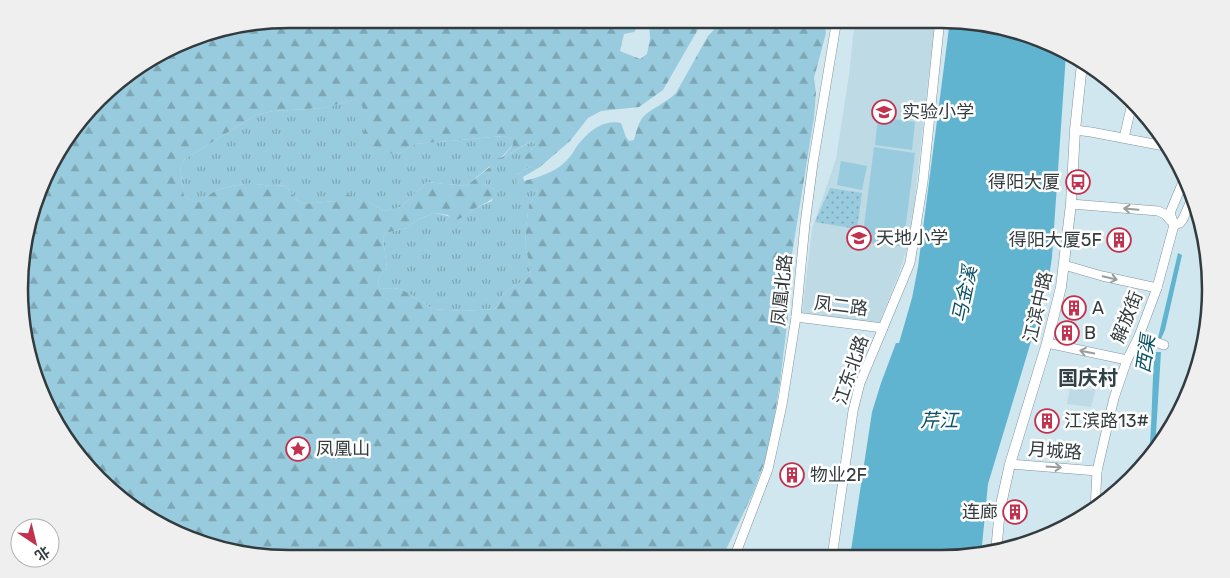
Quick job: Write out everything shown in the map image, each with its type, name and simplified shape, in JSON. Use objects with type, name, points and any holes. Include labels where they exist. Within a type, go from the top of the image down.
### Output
[{"type":"main road","name":"江滨中路","points":[[997,544],[1000,510],[1010,464],[1047,343],[1061,287],[1071,204],[1075,130],[1081,69]]},
{"type":"street","name":"凤凰北路","points":[[737,550],[768,469],[782,405],[796,317],[806,215],[836,28]]},
{"type":"street","name":"江东北路","points":[[833,550],[853,411],[860,383],[910,263],[923,182],[939,28]]},
{"type":"street","points":[[1124,138],[1131,109]]},
{"type":"street","points":[[1075,130],[1159,145]]},
{"type":"street","name":"解放街","points":[[1096,499],[1097,471],[1114,398],[1127,360],[1139,336],[1157,288],[1174,225],[1170,213],[1181,185]]},
{"type":"street","points":[[1071,204],[1158,212],[1169,218],[1174,225]]},
{"type":"street","name":"解放街","points":[[1174,225],[1183,219],[1189,206]]},
{"type":"street","points":[[1064,265],[1102,276],[1157,288]]},
{"type":"street","name":"凤二路","points":[[796,317],[883,328]]},
{"type":"street","points":[[1139,336],[1159,343]]},
{"type":"street","points":[[1047,343],[1127,360]]},
{"type":"street","name":"月城路","points":[[1010,464],[1097,471]]},
{"type":"shaded area","name":"实验小学","points":[[854,28],[934,28],[914,206],[907,248],[879,323],[802,313],[812,229],[836,159]]},
{"type":"shaded area","points":[[1097,367],[1101,368],[1091,407],[1067,404],[1070,388],[1092,390]]},
{"type":"green space","points":[[272,28],[637,28],[634,32],[624,34],[620,51],[640,59],[647,54],[650,39],[649,28],[699,28],[663,90],[639,107],[601,111],[588,118],[570,141],[540,167],[523,177],[524,181],[556,169],[568,159],[587,135],[595,128],[605,124],[621,123],[629,141],[634,140],[638,125],[643,117],[676,93],[708,36],[716,28],[825,28],[826,33],[814,78],[816,93],[814,117],[792,254],[788,316],[780,382],[769,450],[753,493],[726,550],[272,550],[221,542],[173,524],[117,486],[92,461],[54,405],[41,373],[30,323],[28,272],[36,221],[54,173],[92,117],[117,92],[173,54],[221,36]],"holes":[[[357,99],[368,115],[363,136],[369,146],[383,153],[398,154],[415,144],[504,136],[513,140],[513,145],[503,157],[491,160],[490,167],[466,186],[427,182],[401,207],[384,211],[367,201],[342,193],[336,201],[302,204],[284,185],[249,184],[236,186],[218,190],[200,202],[184,196],[180,167],[185,159],[256,115],[274,111],[323,108]],[[533,141],[536,145],[519,163],[521,165],[530,162],[531,166],[517,175],[516,183],[519,188],[535,188],[537,191],[529,205],[526,227],[525,247],[531,268],[530,276],[504,293],[494,309],[462,311],[433,309],[403,290],[393,288],[381,289],[378,285],[379,277],[387,268],[383,238],[385,233],[407,228],[418,219],[435,213],[448,215],[453,221],[464,216],[498,193],[485,185],[487,177],[497,164],[518,148]]]},
{"type":"green space","points":[[357,99],[398,154],[415,144],[504,136],[513,140],[513,145],[502,157],[466,186],[427,182],[401,207],[384,211],[367,201],[302,204],[284,185],[249,184],[236,186],[218,190],[200,202],[184,196],[180,167],[185,159],[256,115],[274,111],[323,108]]},
{"type":"green space","points":[[878,117],[915,122],[912,150],[875,145]]},
{"type":"green space","points":[[533,141],[536,145],[531,150],[531,166],[517,175],[520,188],[535,188],[537,191],[529,205],[526,227],[525,247],[531,268],[530,276],[504,293],[494,309],[462,311],[433,309],[403,290],[393,288],[381,289],[378,285],[379,277],[387,268],[383,238],[385,233],[407,228],[418,219],[435,213],[460,219],[474,209],[492,201],[494,189],[485,185],[487,177],[504,158]]},
{"type":"green space","points":[[874,147],[915,153],[903,247],[862,242]]},
{"type":"green space","points":[[841,161],[867,166],[862,190],[837,185]]},
{"type":"green space","points":[[830,188],[862,193],[857,229],[815,222]]},
{"type":"water","name":"芹江","points":[[949,28],[1009,36],[1041,47],[1066,59],[1052,257],[1048,285],[988,484],[982,547],[958,550],[851,550],[872,412],[896,343],[899,343],[912,298],[918,267]]},
{"type":"water","points":[[1178,253],[1182,255],[1165,330],[1161,339],[1158,338]]},
{"type":"water","points":[[1155,352],[1161,352],[1156,437],[1150,446],[1151,434]]},
{"type":"place","name":"实验小学","points":[[884,112]]},
{"type":"place","name":"得阳大厦","points":[[1078,182]]},
{"type":"place","name":"天地小学","points":[[859,238]]},
{"type":"place","name":"得阳大厦5F","points":[[1119,240]]},
{"type":"place","name":"A","points":[[1074,308]]},
{"type":"place","name":"B","points":[[1067,333]]},
{"type":"place","name":"江滨路13#","points":[[1047,421]]},
{"type":"place","name":"凤凰山","points":[[298,449]]},
{"type":"place","name":"物业2F","points":[[792,475]]},
{"type":"place","name":"连廊","points":[[1015,512]]},
{"type":"district","name":"国庆村","points":[[1088,378]]},
{"type":"water label","name":"马金溪","points":[[964,294]]},
{"type":"water label","name":"西渠","points":[[1145,354]]}]
